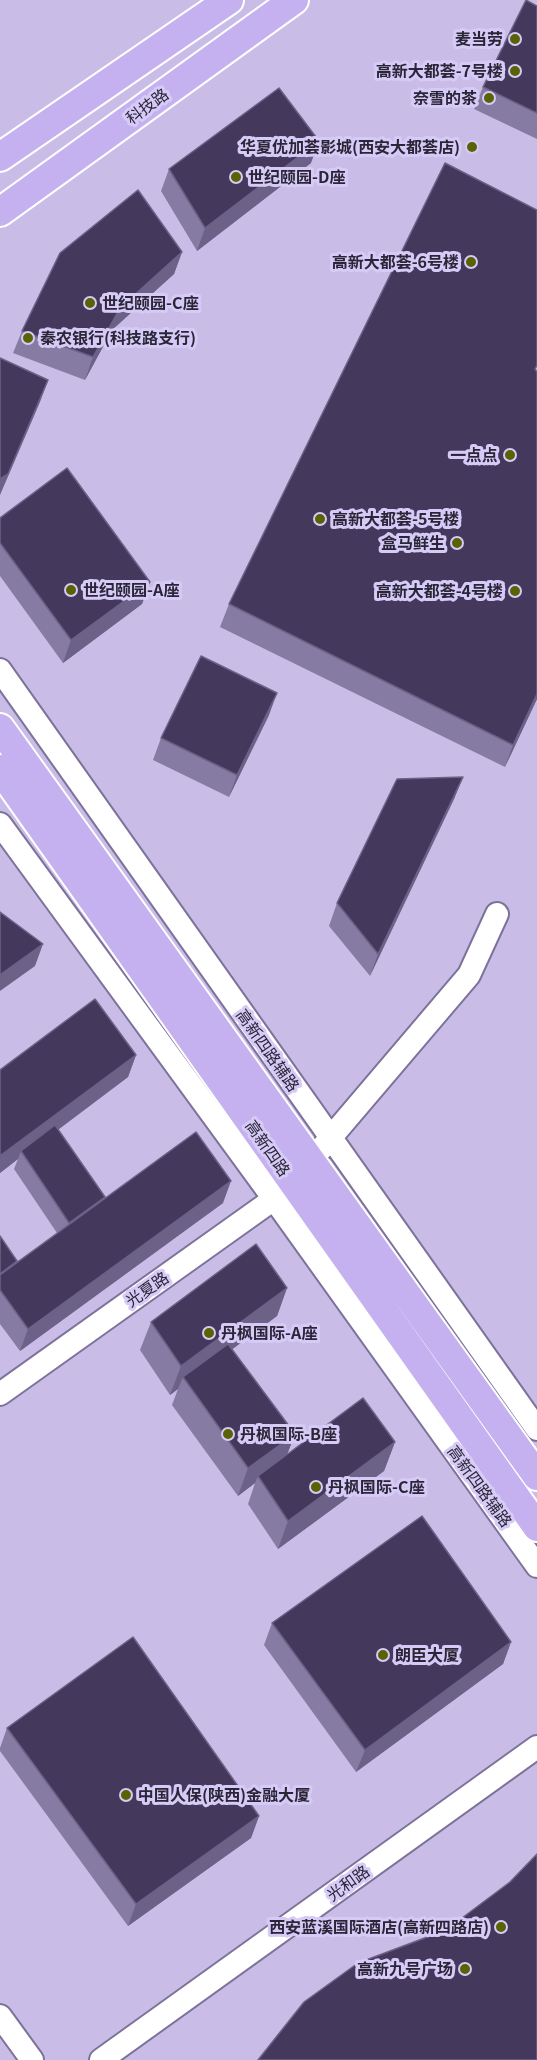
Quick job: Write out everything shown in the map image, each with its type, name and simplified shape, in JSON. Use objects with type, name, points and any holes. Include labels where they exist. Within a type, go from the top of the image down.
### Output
[{"type":"main road","points":[[0,157],[229,0]]},
{"type":"main road","name":"科技路","points":[[0,212],[294,0]]},
{"type":"main road","name":"高新四路","points":[[0,728],[537,1476]]},
{"type":"main road","name":"高新四路","points":[[3,779],[284,1192],[537,1527]]},
{"type":"street","name":"高新四路辅路","points":[[0,670],[537,1429]]},
{"type":"street","name":"高新四路辅路","points":[[0,824],[284,1192],[537,1566]]},
{"type":"street","points":[[311,1161],[469,975],[497,914]]},
{"type":"street","name":"光夏路","points":[[0,1394],[284,1192]]},
{"type":"street","name":"光和路","points":[[101,2060],[537,1747]]},
{"type":"street","points":[[0,2016],[32,2060]]},
{"type":"building","name":"高新大都荟-7号楼","points":[[526,0],[537,6],[537,113],[483,87]]},
{"type":"building","name":"世纪颐园-D座","points":[[279,88],[319,141],[205,228],[169,169]]},
{"type":"building","points":[[445,163],[537,210],[537,365],[535,369],[537,372],[537,694],[513,745],[229,604]]},
{"type":"building","name":"世纪颐园-C座","points":[[138,190],[182,252],[120,308],[93,357],[22,331],[60,253]]},
{"type":"building","points":[[0,358],[48,380],[8,474],[0,479]]},
{"type":"building","name":"世纪颐园-A座","points":[[67,468],[150,582],[71,640],[0,543],[0,518]]},
{"type":"building","points":[[201,656],[277,693],[237,775],[161,738]]},
{"type":"building","points":[[463,777],[378,954],[337,903],[397,779]]},
{"type":"building","points":[[0,912],[43,944],[0,975]]},
{"type":"building","points":[[95,999],[136,1055],[0,1156],[0,1070]]},
{"type":"building","points":[[55,1125],[105,1197],[69,1223],[21,1151]]},
{"type":"building","points":[[196,1132],[231,1181],[28,1329],[0,1290],[0,1275]]},
{"type":"building","points":[[0,1236],[17,1261],[0,1274]]},
{"type":"building","points":[[256,1244],[287,1288],[181,1366],[151,1322]]},
{"type":"building","points":[[228,1344],[295,1434],[248,1468],[183,1377]]},
{"type":"building","points":[[363,1398],[395,1442],[288,1521],[258,1476]]},
{"type":"building","name":"朗臣大厦","points":[[422,1516],[511,1642],[365,1750],[272,1623]]},
{"type":"building","name":"中国人保(陕西)金融大厦","points":[[133,1637],[259,1816],[136,1904],[7,1728]]},
{"type":"building","name":"高新九号广场","points":[[537,1854],[537,2060],[258,2060],[304,2002],[358,1963],[446,1930],[510,1882]]},
{"type":"place","name":"麦当劳","points":[[515,39]]},
{"type":"place","name":"高新大都荟-7号楼","points":[[515,71]]},
{"type":"place","name":"奈雪的茶","points":[[489,98]]},
{"type":"place","name":"华夏优加荟影城(西安大都荟店)","points":[[472,147]]},
{"type":"place","name":"世纪颐园-D座","points":[[236,177]]},
{"type":"place","name":"高新大都荟-6号楼","points":[[471,262]]},
{"type":"place","name":"世纪颐园-C座","points":[[90,303]]},
{"type":"place","name":"秦农银行(科技路支行)","points":[[28,338]]},
{"type":"place","name":"一点点","points":[[510,455]]},
{"type":"place","name":"高新大都荟-5号楼","points":[[320,519]]},
{"type":"place","name":"盒马鲜生","points":[[457,543]]},
{"type":"place","name":"世纪颐园-A座","points":[[71,590]]},
{"type":"place","name":"高新大都荟-4号楼","points":[[515,591]]},
{"type":"place","name":"丹枫国际-A座","points":[[209,1333]]},
{"type":"place","name":"丹枫国际-B座","points":[[228,1434]]},
{"type":"place","name":"丹枫国际-C座","points":[[316,1487]]},
{"type":"place","name":"朗臣大厦","points":[[383,1655]]},
{"type":"place","name":"中国人保(陕西)金融大厦","points":[[126,1795]]},
{"type":"place","name":"西安蓝溪国际酒店(高新四路店)","points":[[501,1927]]},
{"type":"place","name":"高新九号广场","points":[[465,1969]]}]
